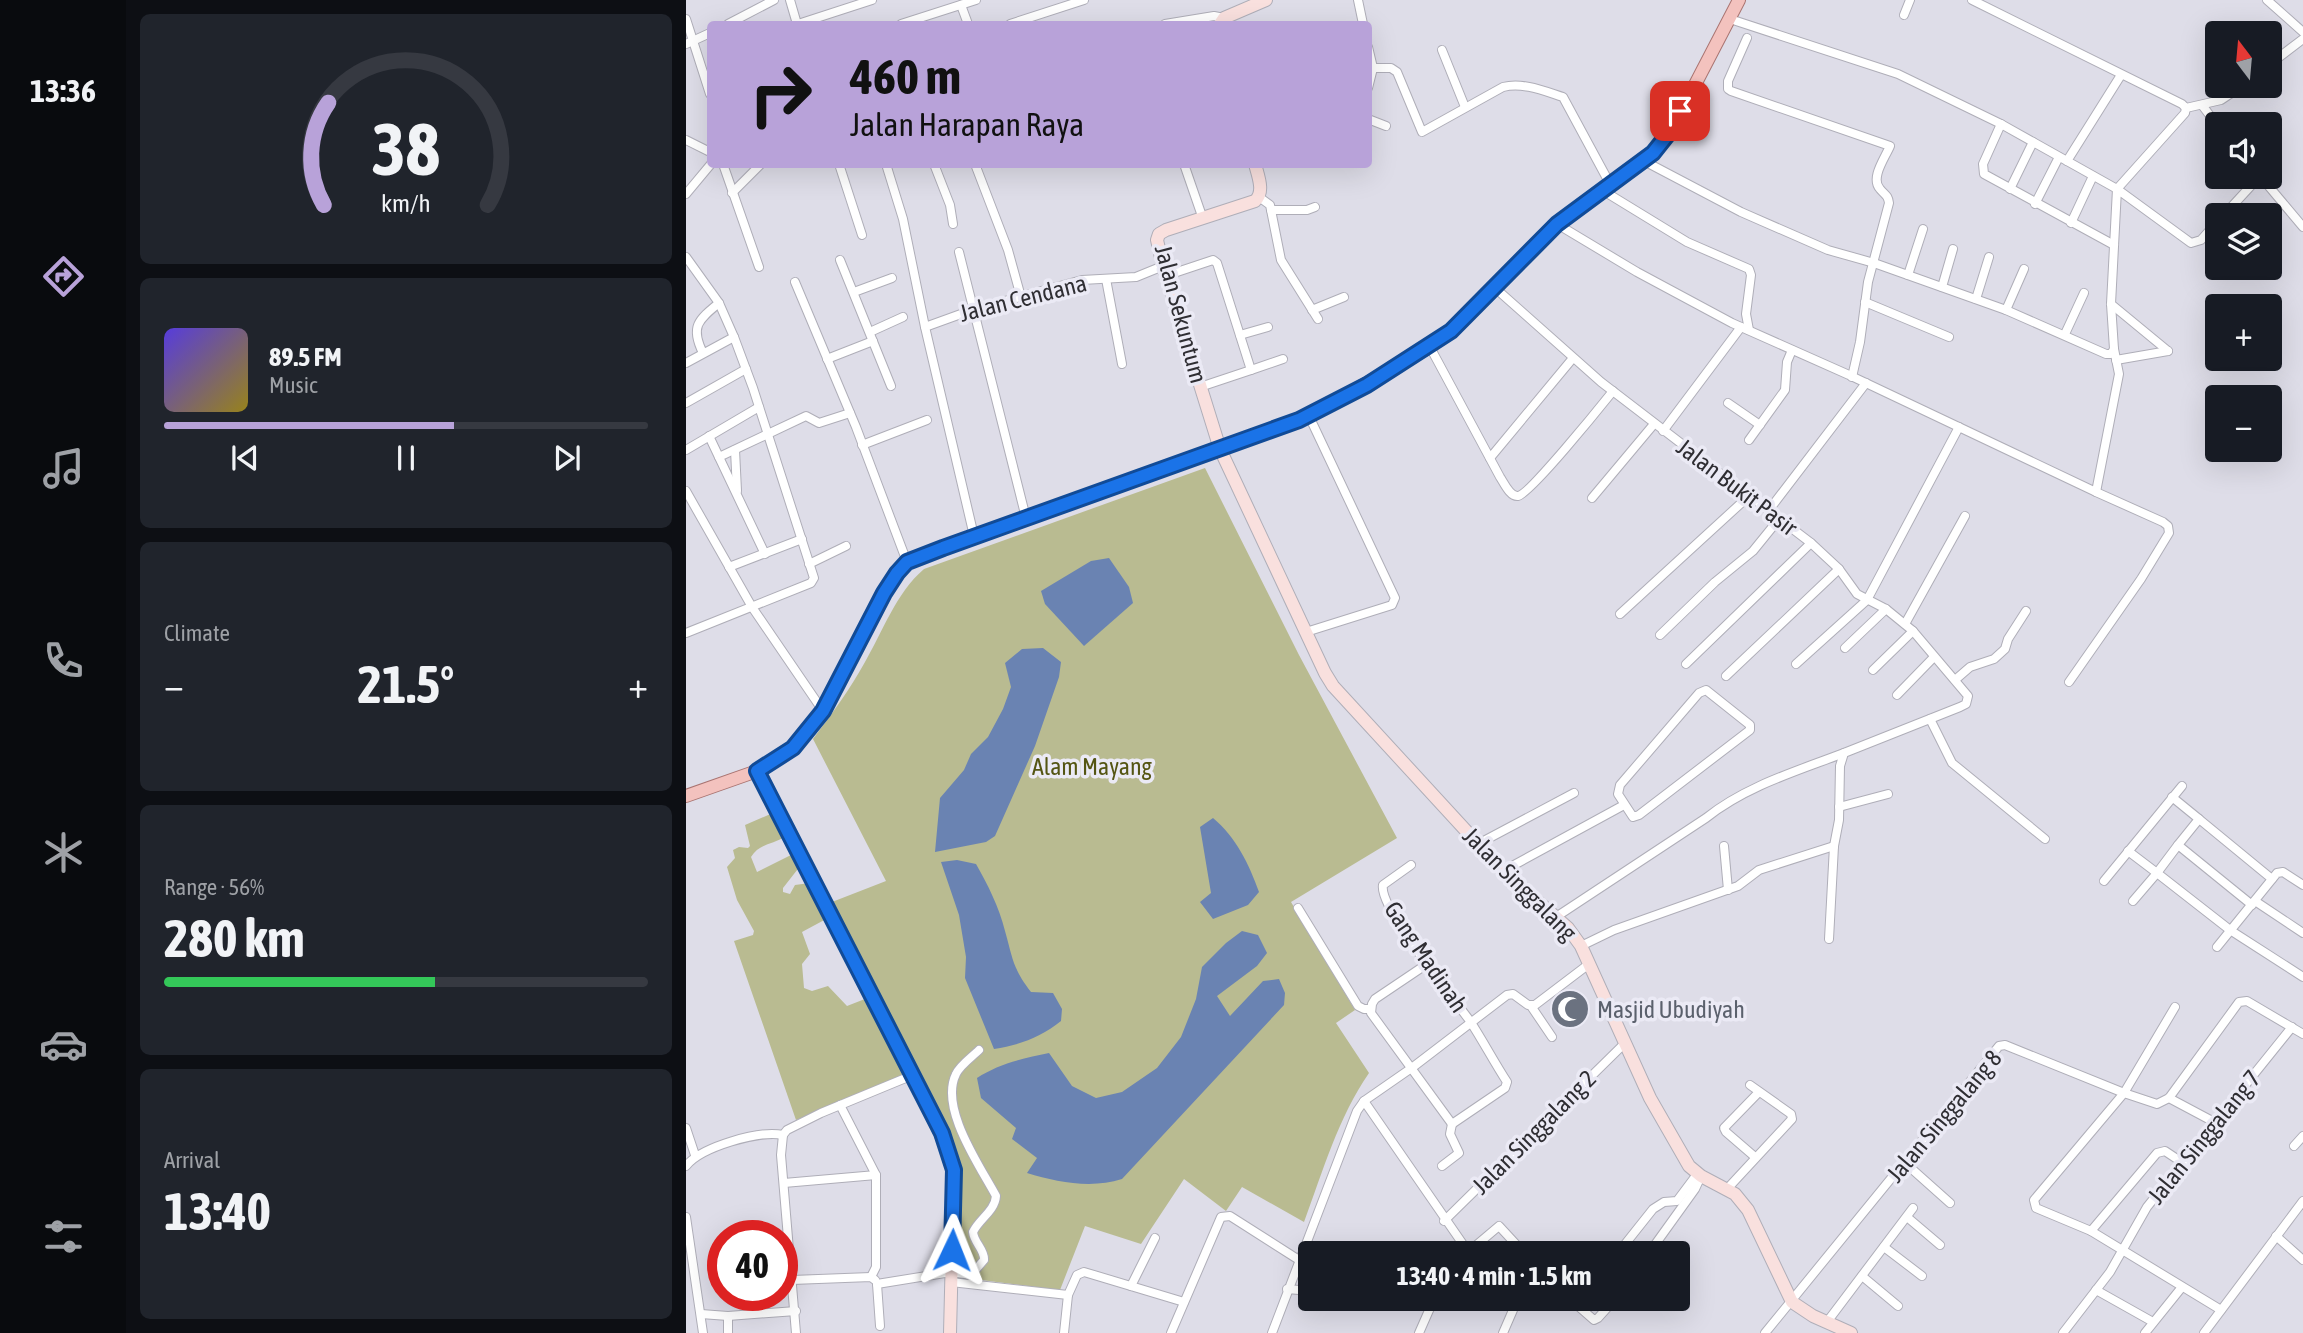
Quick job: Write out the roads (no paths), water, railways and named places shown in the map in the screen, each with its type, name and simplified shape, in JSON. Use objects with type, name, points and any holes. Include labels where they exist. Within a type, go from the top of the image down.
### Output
[{"type":"main road","points":[[1222,21],[1266,0]]},
{"type":"main road","points":[[686,796],[757,771],[793,748],[823,711],[884,593],[907,562],[1309,416],[1430,347],[1451,331],[1557,224],[1644,161],[1657,148],[1672,129],[1739,0]]},
{"type":"main road","points":[[1256,168],[1259,197]]},
{"type":"main road","name":"Jalan Sekuntum","points":[[1220,449],[1164,271],[1157,240],[1159,234],[1166,230],[1251,204],[1259,197]]},
{"type":"main road","name":"Jalan Singgalang","points":[[1220,449],[1333,686],[1503,871],[1556,917],[1581,946],[1624,1044],[1682,1157],[1699,1175],[1727,1189],[1748,1210],[1792,1301]]},
{"type":"main road","points":[[757,771],[913,1075],[954,1164],[950,1333]]},
{"type":"main road","points":[[1792,1301],[1805,1311],[1851,1333]]},
{"type":"street","points":[[790,0],[796,21]]},
{"type":"street","points":[[806,21],[872,0]]},
{"type":"street","points":[[910,21],[976,0]]},
{"type":"street","points":[[1019,21],[1084,0]]},
{"type":"street","points":[[1358,0],[1362,21]]},
{"type":"street","points":[[1904,15],[1910,0]]},
{"type":"street","points":[[1972,0],[2186,108]]},
{"type":"street","points":[[2267,0],[2303,32]]},
{"type":"street","points":[[733,21],[768,2]]},
{"type":"street","points":[[961,5],[967,21]]},
{"type":"street","points":[[1183,21],[1214,16],[1222,21]]},
{"type":"street","points":[[686,19],[690,42],[707,86]]},
{"type":"street","points":[[1730,19],[1898,74],[2001,124],[2116,189],[2191,243],[2205,236]]},
{"type":"street","points":[[690,42],[707,34]]},
{"type":"street","points":[[1747,38],[1728,81],[1728,89],[1731,92],[1890,146],[1876,177],[1877,185],[1889,203],[1865,302],[1852,377]]},
{"type":"street","points":[[2282,55],[2303,39]]},
{"type":"street","points":[[1442,50],[1465,107]]},
{"type":"street","points":[[1372,64],[1372,72]]},
{"type":"street","points":[[1373,68],[1391,68],[1397,72],[1422,132],[1503,87],[1512,85],[1563,97],[1606,187],[1687,242],[1749,269],[1751,275],[1745,329],[1663,431]]},
{"type":"street","points":[[2035,204],[2120,75]]},
{"type":"street","points":[[2110,352],[2116,189],[2186,108],[2224,98]]},
{"type":"street","points":[[2202,105],[2207,112]]},
{"type":"street","points":[[1372,121],[1386,126]]},
{"type":"street","points":[[2001,124],[1982,171],[2035,204],[2114,246]]},
{"type":"street","points":[[686,140],[707,150]]},
{"type":"street","points":[[2010,189],[2033,142]]},
{"type":"street","points":[[1644,161],[1741,212],[1828,250],[1874,263],[1976,299],[2110,352],[2116,360],[2119,374],[2096,492]]},
{"type":"street","points":[[686,194],[708,168]]},
{"type":"street","points":[[724,168],[759,267]]},
{"type":"street","points":[[732,193],[757,168]]},
{"type":"street","points":[[840,168],[862,235]]},
{"type":"street","points":[[887,168],[904,219],[925,327],[974,536]]},
{"type":"street","points":[[936,168],[950,205],[953,224]]},
{"type":"street","points":[[977,168],[1008,250],[1021,297]]},
{"type":"street","points":[[1185,168],[1203,219]]},
{"type":"street","points":[[2071,223],[2093,176]]},
{"type":"street","points":[[686,179],[697,183]]},
{"type":"street","points":[[2235,203],[2249,189]]},
{"type":"street","points":[[2270,189],[2303,227]]},
{"type":"street","points":[[1259,197],[1267,201],[1271,210],[1281,260],[1318,319]]},
{"type":"street","points":[[1271,210],[1307,210],[1315,207]]},
{"type":"street","points":[[1557,224],[1637,272],[1745,329],[1866,383],[2168,526],[2169,533],[2141,579],[2069,682]]},
{"type":"street","points":[[1908,275],[1923,229]]},
{"type":"street","points":[[1942,287],[1953,249]]},
{"type":"street","points":[[959,252],[1026,518]]},
{"type":"street","points":[[1976,299],[1989,257]]},
{"type":"street","points":[[840,260],[891,386]]},
{"type":"street","name":"Jalan Cendana","points":[[925,327],[972,310],[1082,280],[1136,278],[1213,260],[1216,261],[1240,335]]},
{"type":"street","points":[[686,633],[811,583],[814,578],[734,337],[719,303],[688,264]]},
{"type":"street","points":[[2006,310],[2024,269]]},
{"type":"street","points":[[854,292],[892,278]]},
{"type":"street","points":[[1106,279],[1122,364]]},
{"type":"street","points":[[795,282],[850,413],[907,562]]},
{"type":"street","name":"Jalan Bukit Pasir","points":[[1494,287],[1613,391],[1811,543],[1839,569],[1857,594],[1886,609],[1913,631],[1968,696],[1966,704],[1930,719]]},
{"type":"street","points":[[2065,334],[2084,293]]},
{"type":"street","points":[[1312,310],[1344,297]]},
{"type":"street","points":[[1865,302],[1948,337]]},
{"type":"street","points":[[703,353],[697,341],[697,325],[701,318],[719,303]]},
{"type":"street","points":[[2111,304],[2168,351],[2116,360]]},
{"type":"street","points":[[827,359],[903,317]]},
{"type":"street","points":[[1251,370],[1240,335],[1268,327]]},
{"type":"street","points":[[686,363],[734,337]]},
{"type":"street","points":[[1430,347],[1512,495],[1520,496],[1548,468],[1613,391]]},
{"type":"street","points":[[1749,440],[1785,390],[1787,362],[1792,350]]},
{"type":"street","points":[[1490,458],[1573,358]]},
{"type":"street","points":[[1200,387],[1283,359]]},
{"type":"street","points":[[686,403],[746,369]]},
{"type":"street","points":[[1769,510],[1866,383]]},
{"type":"street","points":[[1728,403],[1760,425]]},
{"type":"street","points":[[686,450],[759,407]]},
{"type":"street","points":[[719,457],[806,416],[819,423],[850,413]]},
{"type":"street","points":[[1306,632],[1392,605],[1395,598],[1309,416]]},
{"type":"street","points":[[862,445],[927,420]]},
{"type":"street","points":[[1592,498],[1654,424]]},
{"type":"street","points":[[1796,664],[1867,600],[1959,427]]},
{"type":"street","points":[[709,436],[765,554]]},
{"type":"street","points":[[735,450],[737,494]]},
{"type":"street","points":[[686,491],[752,607],[823,711]]},
{"type":"street","points":[[1620,614],[1750,495]]},
{"type":"street","points":[[1905,624],[1965,516]]},
{"type":"street","points":[[1660,635],[1714,582],[1753,551],[1779,519]]},
{"type":"street","points":[[730,568],[802,539]]},
{"type":"street","points":[[1686,664],[1811,543]]},
{"type":"street","points":[[809,564],[846,546]]},
{"type":"street","points":[[1726,676],[1839,569]]},
{"type":"street","points":[[1844,648],[1886,609]]},
{"type":"street","points":[[1955,680],[1970,667],[1994,659],[2005,649],[2008,639],[2026,611]]},
{"type":"street","points":[[1873,670],[1913,631]]},
{"type":"street","points":[[1897,695],[1934,657]]},
{"type":"street","points":[[1710,692],[1750,725],[1748,731],[1639,815],[1631,816],[1624,804],[1618,794],[1620,785],[1699,693],[1710,692]]},
{"type":"street","points":[[1556,917],[1724,804],[1751,790],[1930,719],[1952,763],[2045,839]]},
{"type":"street","points":[[1829,939],[1840,766],[1844,753]]},
{"type":"street","points":[[2104,881],[2182,786]]},
{"type":"street","points":[[1478,844],[1574,793]]},
{"type":"street","points":[[1839,807],[1888,794]]},
{"type":"street","points":[[2172,797],[2272,879]]},
{"type":"street","points":[[1503,871],[1624,804]]},
{"type":"street","points":[[2133,901],[2199,820]]},
{"type":"street","points":[[2178,845],[2253,903],[2303,933]]},
{"type":"street","points":[[1724,846],[1728,890]]},
{"type":"street","points":[[1581,946],[1614,930],[1738,886],[1759,870],[1834,846]]},
{"type":"street","points":[[2128,851],[2230,930],[2303,977]]},
{"type":"street","name":"Gang Madinah","points":[[1411,865],[1381,889],[1398,922],[1470,1022],[1507,1082],[1506,1086],[1452,1124]]},
{"type":"street","points":[[2217,947],[2277,873],[2283,872],[2303,885]]},
{"type":"street","points":[[1298,908],[1358,1006],[1371,1009]]},
{"type":"street","points":[[1427,964],[1375,999],[1371,1013],[1452,1124],[1450,1134],[1459,1153],[1443,1166]]},
{"type":"street","points":[[1531,1006],[1589,964]]},
{"type":"street","points":[[1306,1241],[1357,1111],[1364,1101],[1510,994],[1531,1006],[1552,1037]]},
{"type":"street","points":[[2169,1098],[2239,1002],[2247,1001],[2303,1034]]},
{"type":"street","points":[[2175,1007],[2124,1093],[2034,1202],[2036,1208],[2091,1231],[2221,1310]]},
{"type":"street","name":"Jalan Singgalang 7","points":[[2063,1333],[2122,1251],[2147,1207],[2292,1027]]},
{"type":"street","name":"Jalan Singgalang 2","points":[[1444,1221],[1624,1044]]},
{"type":"street","name":"Jalan Singgalang 8","points":[[1765,1333],[1999,1046],[2005,1045],[2154,1104],[2165,1102],[2169,1098],[2216,1123]]},
{"type":"street","points":[[877,1284],[971,1275],[984,1259],[984,1253],[973,1232],[991,1211],[996,1199],[961,1131],[952,1088],[955,1075],[979,1051]]},
{"type":"street","points":[[787,1220],[781,1155],[783,1135],[787,1130],[913,1075]]},
{"type":"street","points":[[1727,1189],[1792,1118],[1791,1114],[1750,1085]]},
{"type":"street","points":[[1755,1157],[1724,1128],[1759,1092]]},
{"type":"street","points":[[1364,1101],[1459,1241]]},
{"type":"street","points":[[840,1105],[876,1175],[876,1267],[871,1276]]},
{"type":"street","points":[[686,1128],[695,1155]]},
{"type":"street","points":[[686,1166],[695,1155],[726,1144],[768,1133],[783,1135]]},
{"type":"street","points":[[2294,1146],[2303,1136]]},
{"type":"street","points":[[2091,1231],[2157,1153],[2165,1152],[2183,1163]]},
{"type":"street","points":[[1904,1162],[1951,1203]]},
{"type":"street","points":[[784,1183],[876,1175]]},
{"type":"street","points":[[1628,1241],[1653,1209],[1664,1202],[1677,1201],[1699,1175]]},
{"type":"street","points":[[1658,1241],[1695,1189],[1699,1175]]},
{"type":"street","points":[[2204,1333],[2303,1200]]},
{"type":"street","points":[[1827,1322],[1913,1208]]},
{"type":"street","points":[[1171,1333],[1221,1217],[1230,1216],[1298,1259]]},
{"type":"street","points":[[686,1217],[703,1333]]},
{"type":"street","points":[[1907,1217],[1940,1245]]},
{"type":"street","points":[[1482,1241],[1499,1226],[1513,1241]]},
{"type":"street","points":[[2276,1237],[2303,1259]]},
{"type":"street","points":[[1131,1286],[1154,1238]]},
{"type":"street","points":[[1884,1247],[1922,1276]]},
{"type":"street","points":[[1272,1333],[1298,1262]]},
{"type":"street","points":[[1064,1333],[1068,1295],[1077,1275],[1084,1272],[1184,1302]]},
{"type":"street","points":[[798,1280],[871,1276]]},
{"type":"street","points":[[871,1276],[877,1284],[880,1326]]},
{"type":"street","points":[[1862,1276],[1898,1306]]},
{"type":"street","points":[[951,1277],[1068,1295]]},
{"type":"street","points":[[2145,1333],[2182,1287]]},
{"type":"street","points":[[1287,1289],[1298,1290]]},
{"type":"street","points":[[2096,1290],[2153,1322]]},
{"type":"street","points":[[701,1314],[728,1316],[796,1311],[796,1333]]},
{"type":"street","points":[[1419,1333],[1429,1311]]},
{"type":"street","points":[[1503,1333],[1513,1311]]},
{"type":"street","points":[[1585,1311],[1594,1320],[1604,1311]]},
{"type":"street","points":[[728,1316],[728,1333]]},
{"type":"water","points":[[1109,558],[1129,587],[1133,603],[1084,646],[1045,604],[1041,591],[1091,561]]},
{"type":"water","points":[[1043,648],[1061,662],[1059,677],[1035,746],[995,836],[986,842],[935,852],[940,798],[964,770],[971,754],[988,737],[1003,709],[1011,687],[1005,663],[1022,649]]},
{"type":"water","points":[[1213,818],[1241,852],[1259,892],[1248,905],[1213,919],[1200,902],[1211,893],[1200,827]]},
{"type":"water","points":[[957,860],[976,864],[1003,922],[1014,963],[1031,992],[1053,993],[1062,1009],[1061,1021],[1030,1040],[994,1049],[965,978],[966,957],[959,915],[941,862]]},
{"type":"water","points":[[1242,931],[1258,935],[1267,953],[1257,966],[1217,996],[1230,1016],[1263,981],[1279,979],[1285,993],[1284,1005],[1122,1179],[1086,1184],[1027,1173],[1037,1158],[1012,1139],[1016,1128],[981,1098],[977,1078],[1002,1065],[1049,1053],[1072,1086],[1096,1098],[1122,1092],[1157,1068],[1181,1037],[1196,999],[1202,967]]},
{"type":"place","name":"Masjid Ubudiyah","points":[[1570,1009]]},
{"type":"park label","name":"Alam Mayang","points":[[1092,766]]}]
